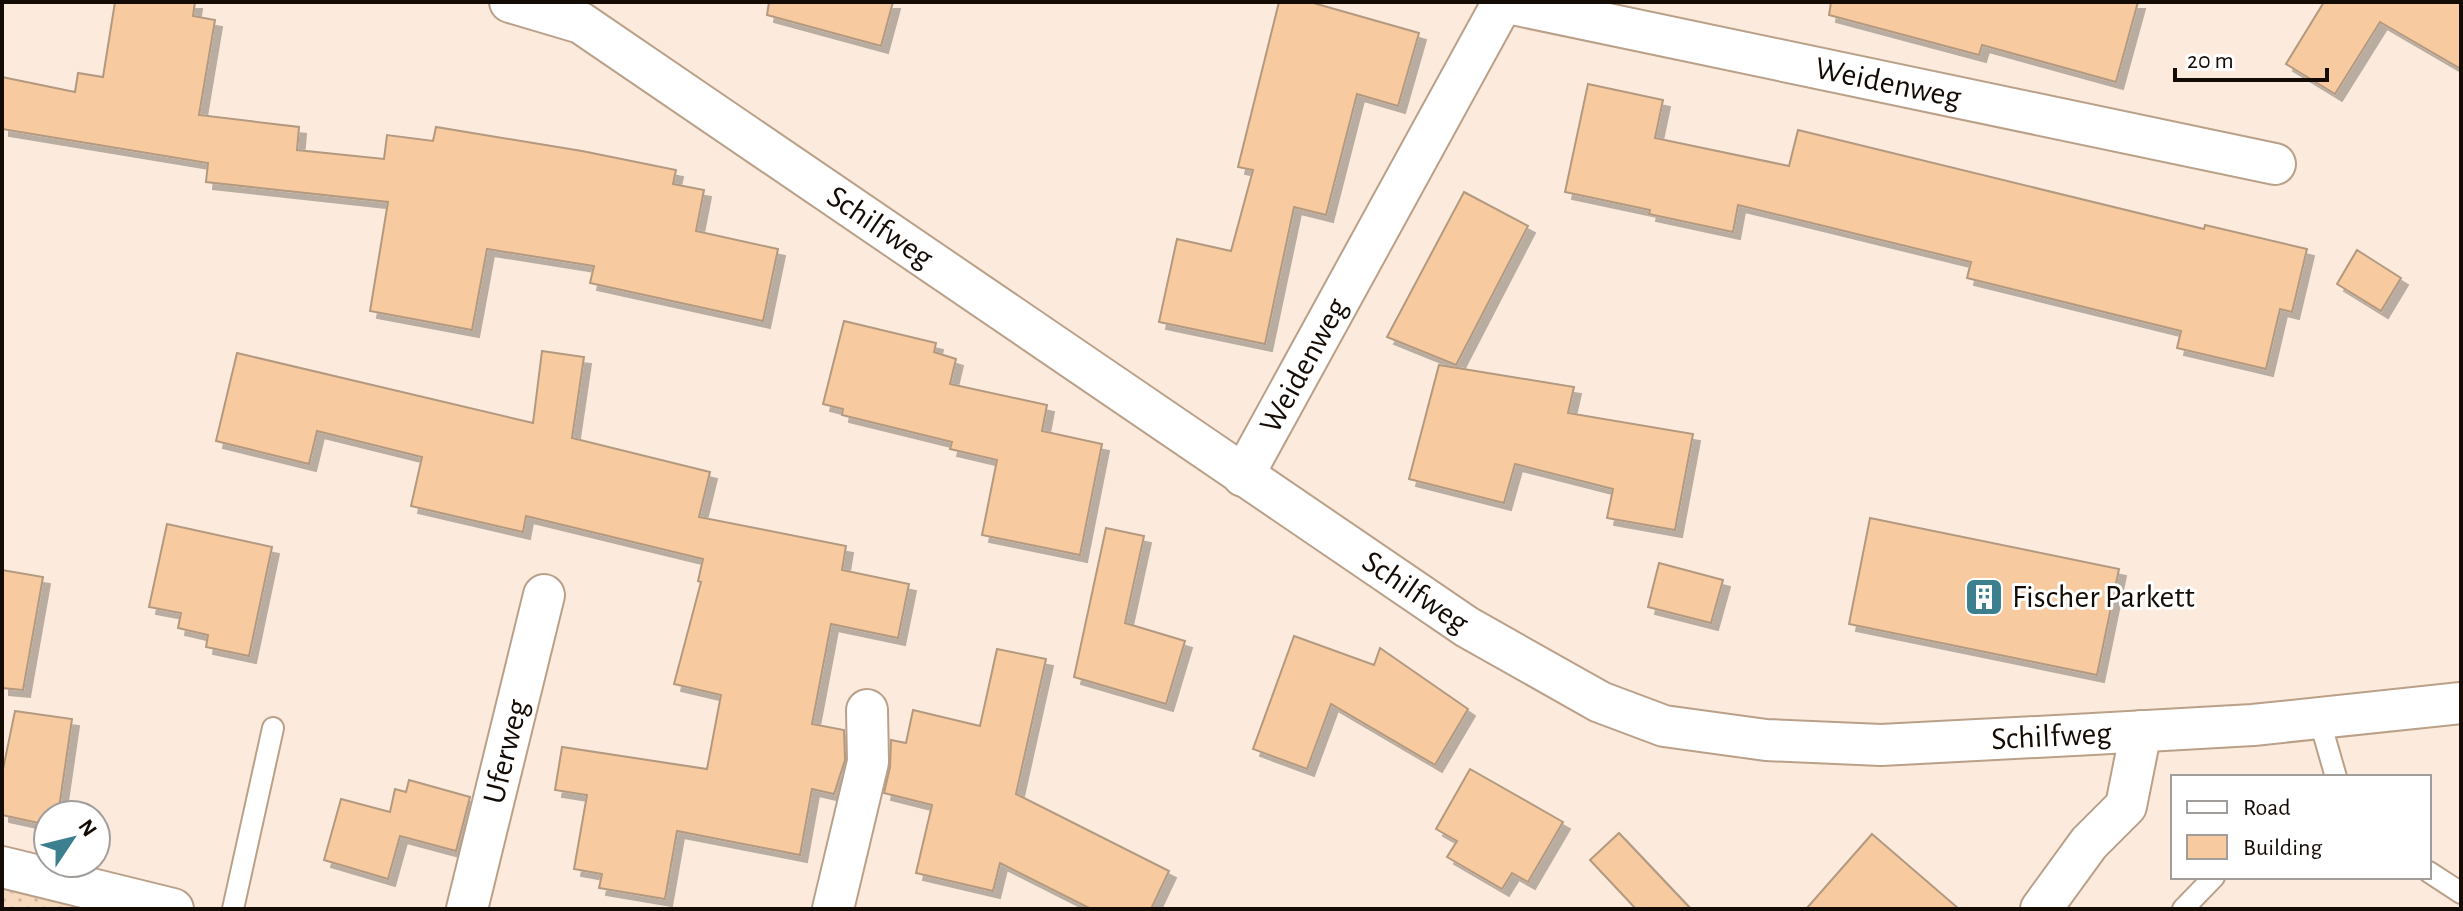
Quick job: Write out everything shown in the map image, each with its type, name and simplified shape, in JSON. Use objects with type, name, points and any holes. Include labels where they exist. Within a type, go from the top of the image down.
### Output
[{"type":"street","name":"Schilfweg","points":[[510,2],[581,23],[1467,627],[1600,702],[1664,726],[1766,740],[1881,745],[2253,725],[2461,703]]},
{"type":"street","name":"Weidenweg","points":[[1243,476],[1503,2],[2275,164]]},
{"type":"street","name":"Uferweg","points":[[467,909],[544,595]]},
{"type":"street","points":[[833,909],[868,762],[867,710]]},
{"type":"street","points":[[2041,909],[2089,843],[2126,806],[2141,731]]},
{"type":"street","points":[[2,867],[173,909]]},
{"type":"lane","points":[[2319,718],[2335,775]]},
{"type":"lane","points":[[233,909],[273,728]]},
{"type":"lane","points":[[2431,873],[2461,893]]},
{"type":"lane","points":[[2183,909],[2212,879]]},
{"type":"shaded area","points":[[2,890],[84,909],[2,909]]},
{"type":"building","points":[[115,2],[195,2],[193,16],[215,20],[199,115],[299,127],[297,150],[384,159],[387,135],[433,141],[436,127],[676,170],[673,184],[704,190],[696,231],[778,249],[763,321],[590,283],[594,266],[487,249],[472,330],[370,311],[388,202],[206,182],[208,163],[2,129],[2,77],[75,92],[78,73],[103,77]]},
{"type":"building","points":[[769,2],[893,2],[881,46],[767,15]]},
{"type":"building","points":[[1279,2],[1310,2],[1419,33],[1398,106],[1357,94],[1326,215],[1294,207],[1265,344],[1159,322],[1177,239],[1231,251],[1253,170],[1238,167]]},
{"type":"building","points":[[1831,2],[2138,2],[2116,82],[1982,45],[1979,55],[1829,15]]},
{"type":"building","points":[[2324,2],[2461,2],[2461,69],[2380,22],[2335,94],[2286,64]]},
{"type":"building","points":[[1588,84],[1663,100],[1655,138],[1789,166],[1798,130],[2204,229],[2205,225],[2307,249],[2292,312],[2280,309],[2266,369],[2177,348],[2181,331],[1967,278],[1971,262],[1738,205],[1733,232],[1565,192]]},
{"type":"building","points":[[1464,192],[1528,226],[1456,365],[1387,337]]},
{"type":"building","points":[[2357,250],[2401,278],[2381,311],[2337,284]]},
{"type":"building","points":[[844,321],[936,343],[934,352],[956,359],[950,384],[1047,405],[1042,431],[1102,444],[1080,555],[982,535],[997,460],[950,449],[952,442],[842,415],[843,409],[823,404]]},
{"type":"building","points":[[542,351],[584,357],[572,438],[710,472],[699,517],[846,546],[842,570],[909,584],[898,638],[831,624],[812,724],[844,730],[845,760],[834,794],[812,789],[800,855],[677,831],[665,899],[599,888],[602,874],[574,869],[587,795],[555,790],[562,747],[707,769],[721,695],[674,684],[701,582],[698,581],[703,559],[526,516],[523,532],[411,506],[422,457],[317,431],[309,464],[216,441],[237,353],[533,423]]},
{"type":"building","points":[[1439,365],[1574,387],[1568,413],[1693,434],[1675,530],[1607,518],[1613,489],[1515,464],[1504,503],[1409,479]]},
{"type":"building","name":"Fischer Parkett","points":[[1870,518],[2119,569],[2097,675],[1849,624]]},
{"type":"building","points":[[167,524],[272,547],[249,656],[206,647],[208,635],[178,628],[181,613],[149,607]]},
{"type":"building","points":[[1106,528],[1144,536],[1125,623],[1185,641],[1166,704],[1074,677]]},
{"type":"building","points":[[1659,563],[1723,580],[1711,623],[1648,607]]},
{"type":"building","points":[[2,570],[43,577],[23,690],[2,688]]},
{"type":"building","points":[[1294,636],[1374,665],[1380,648],[1468,709],[1435,765],[1331,704],[1307,769],[1253,749]]},
{"type":"building","points":[[997,649],[1046,659],[1016,794],[1169,871],[1151,909],[1091,909],[1000,863],[993,891],[916,873],[932,805],[884,793],[890,767],[891,740],[906,743],[913,710],[980,726]]},
{"type":"building","points":[[15,711],[72,719],[60,799],[32,799],[32,822],[2,815],[2,774]]},
{"type":"building","points":[[1470,769],[1563,822],[1528,882],[1512,873],[1502,889],[1447,857],[1457,841],[1436,829]]},
{"type":"building","points":[[409,780],[470,797],[456,851],[400,836],[388,879],[324,860],[341,799],[390,812],[395,789],[406,792]]},
{"type":"building","points":[[1619,833],[1691,909],[1636,909],[1590,860]]},
{"type":"building","points":[[1872,834],[1959,909],[1806,909]]},
{"type":"place","name":"Fischer Parkett","points":[[1984,597]]}]
